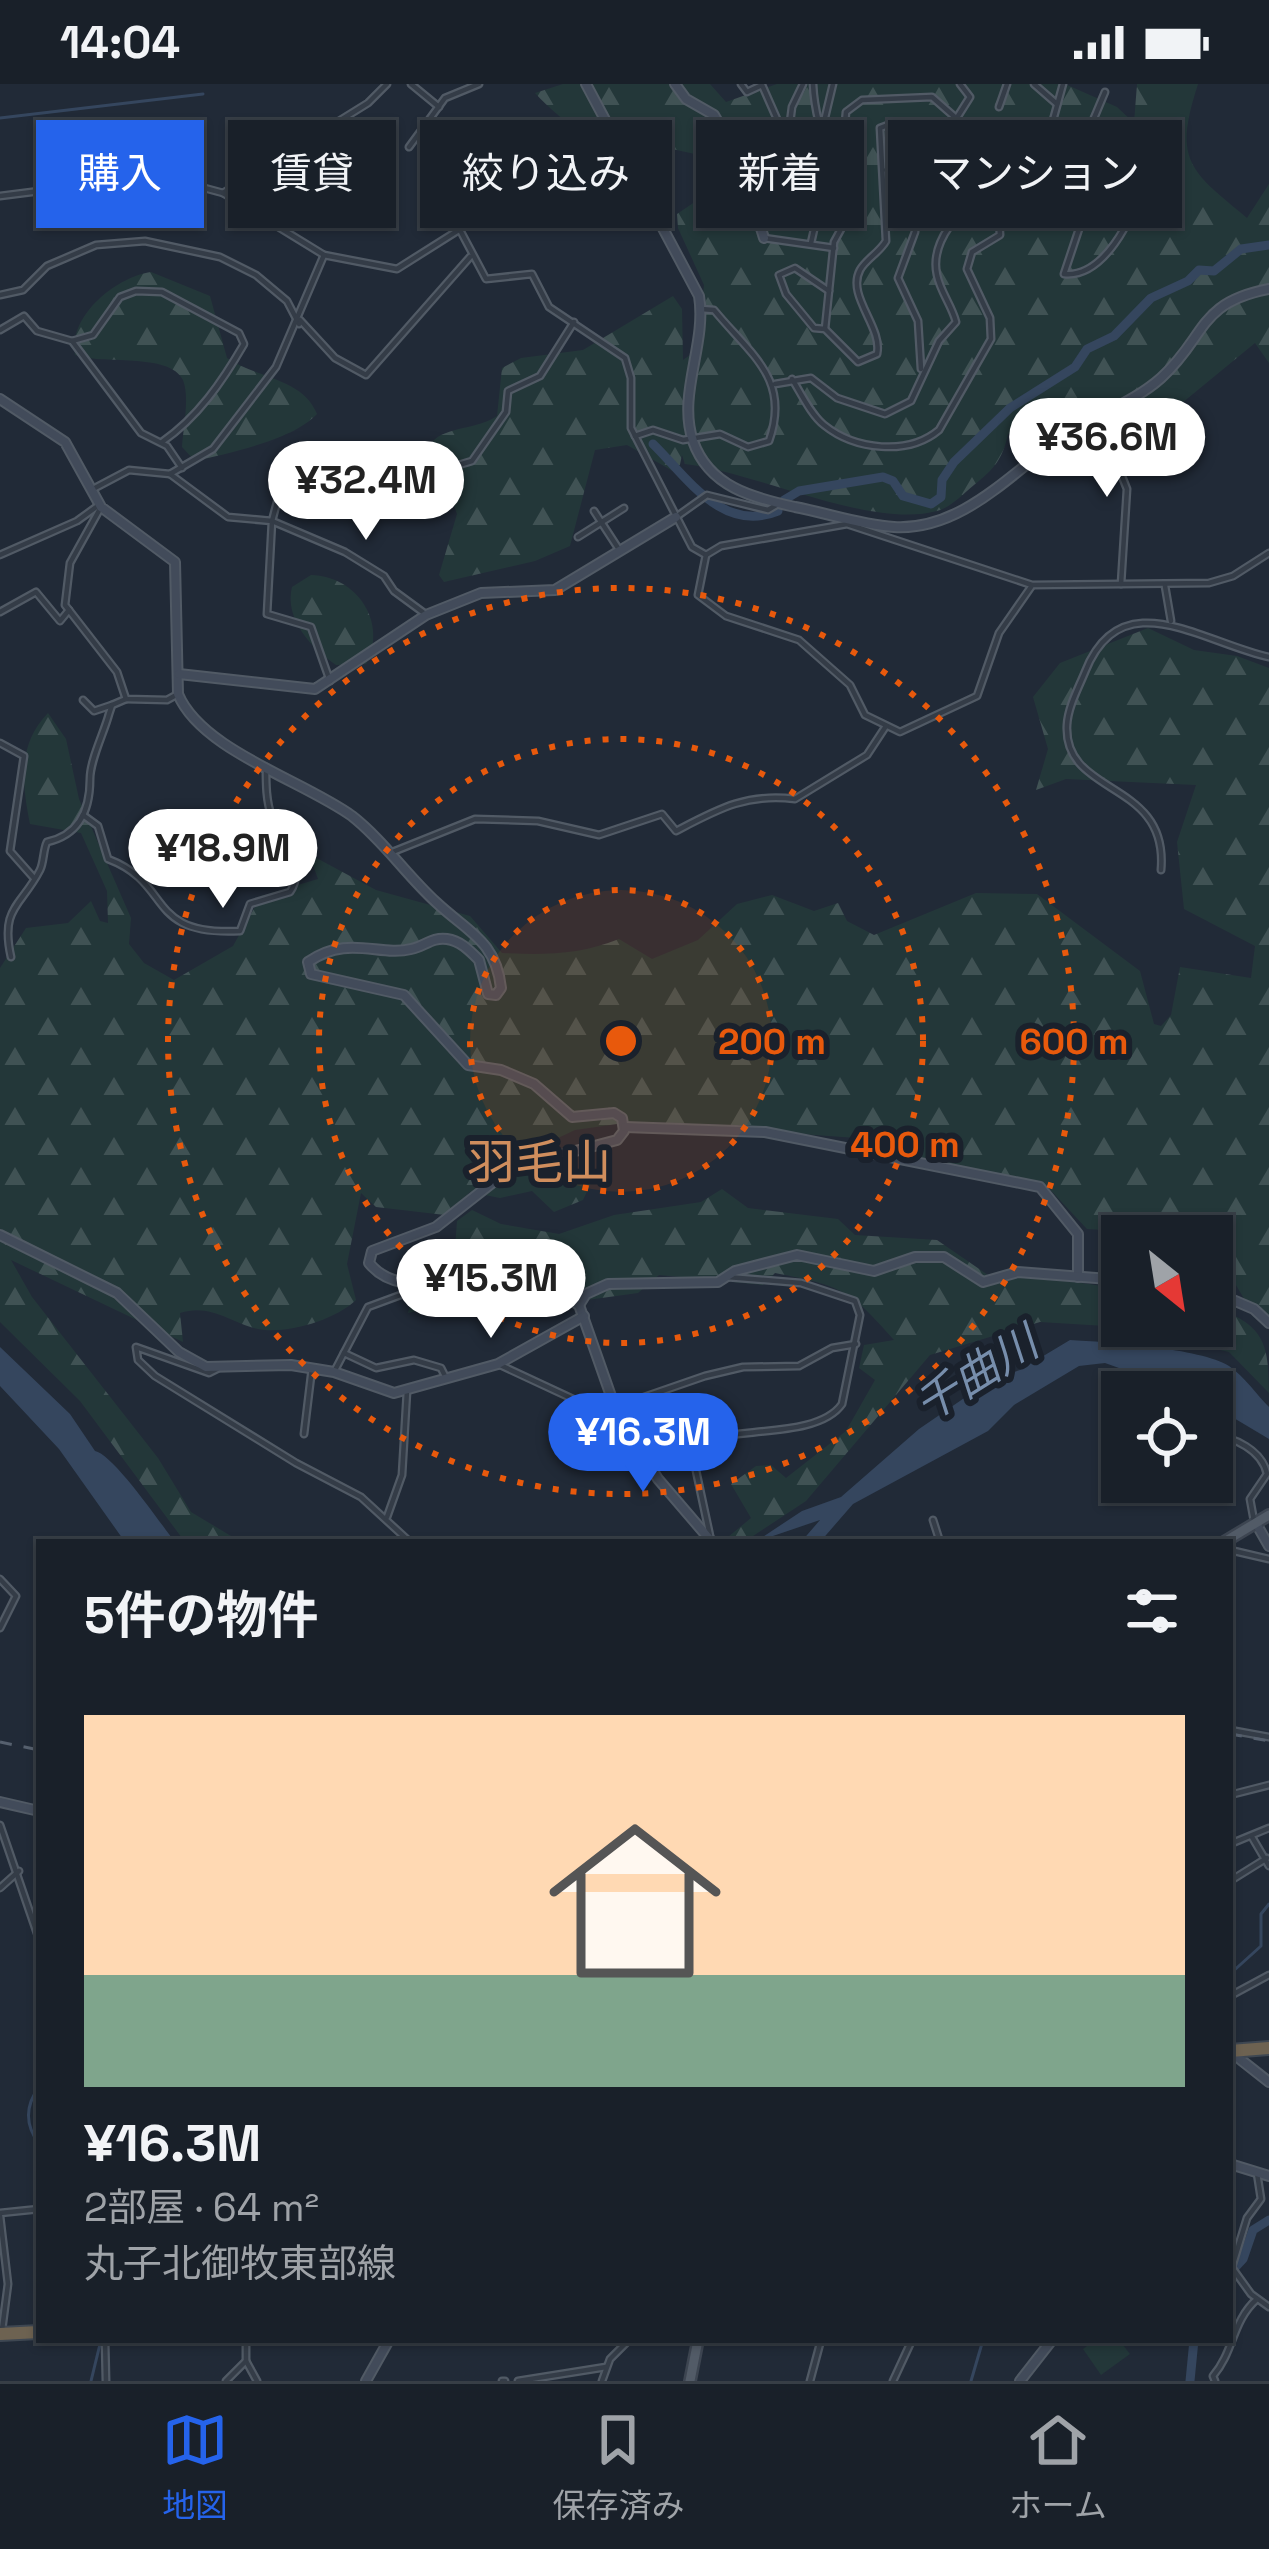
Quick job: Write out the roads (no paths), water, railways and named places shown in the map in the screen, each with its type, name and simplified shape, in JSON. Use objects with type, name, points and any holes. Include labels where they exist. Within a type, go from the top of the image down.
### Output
[{"type":"highway","points":[[1233,2051],[1269,2048]]},
{"type":"highway","points":[[0,2333],[36,2332]]},
{"type":"main road","points":[[586,84],[606,120]]},
{"type":"main road","points":[[675,84],[686,99],[714,115],[739,158],[764,238]]},
{"type":"main road","points":[[666,228],[683,258],[701,309],[689,398],[693,440],[725,484],[778,503],[896,527],[920,525],[974,503],[1164,375],[1211,311],[1235,297],[1269,289]]},
{"type":"main road","points":[[0,399],[65,442],[100,506],[178,566],[178,694],[201,724],[352,817],[438,904],[485,940],[498,968],[499,993],[488,994],[479,960],[450,940],[428,940],[410,950],[367,945],[321,954],[308,962],[311,974],[398,992],[420,1008],[468,1065],[534,1084],[572,1118],[614,1113],[625,1126],[765,1132],[1040,1187],[1078,1234],[1078,1277]]},
{"type":"main road","points":[[179,674],[293,690],[330,681],[426,615],[481,593],[555,590],[676,517]]},
{"type":"main road","points":[[579,1305],[477,1282],[425,1286],[382,1275],[369,1263],[368,1254],[436,1227],[511,1168],[617,1140],[625,1126]]},
{"type":"main road","points":[[0,1235],[117,1293],[179,1352],[218,1368],[273,1363],[334,1372],[385,1391],[407,1391],[498,1364],[584,1316]]},
{"type":"main road","points":[[579,1305],[586,1294],[608,1284],[704,1282],[797,1255],[874,1270],[887,1270],[915,1257],[944,1256],[982,1282],[1018,1272],[1101,1279]]},
{"type":"main road","points":[[1233,1300],[1254,1309],[1269,1323]]},
{"type":"main road","points":[[579,1305],[616,1413],[668,1493],[709,1539]]},
{"type":"main road","points":[[1230,1539],[1269,1515]]},
{"type":"main road","points":[[1257,1526],[1269,1546]]},
{"type":"main road","points":[[0,1802],[36,1809]]},
{"type":"main road","points":[[1233,2053],[1269,2082]]},
{"type":"main road","points":[[1233,2165],[1269,2176]]},
{"type":"main road","points":[[366,2381],[387,2343]]},
{"type":"main road","points":[[690,2381],[697,2343]]},
{"type":"main road","points":[[1020,2381],[1050,2343]]},
{"type":"street","points":[[223,193],[368,103],[387,84]]},
{"type":"street","points":[[411,84],[439,107]]},
{"type":"street","points":[[409,147],[452,94],[479,84]]},
{"type":"street","points":[[741,84],[747,92],[762,84],[779,120]]},
{"type":"street","points":[[790,120],[803,84]]},
{"type":"street","points":[[812,84],[819,120]]},
{"type":"street","points":[[824,120],[833,84]]},
{"type":"street","points":[[958,116],[970,98],[960,84]]},
{"type":"street","points":[[999,107],[1007,84]]},
{"type":"street","points":[[1034,84],[1057,104]]},
{"type":"street","points":[[1052,120],[1063,84]]},
{"type":"street","points":[[1093,120],[1105,92]]},
{"type":"street","points":[[845,120],[846,112],[862,100],[924,94],[962,120]]},
{"type":"street","points":[[829,291],[795,268],[779,275],[786,294],[814,328],[825,329],[858,362],[878,354],[880,336],[858,283],[860,269],[886,241],[878,143],[884,124],[888,125]]},
{"type":"street","points":[[883,172],[888,168]]},
{"type":"street","points":[[0,196],[151,179],[223,193],[324,254],[397,269],[463,228]]},
{"type":"street","points":[[811,243],[814,228]]},
{"type":"street","points":[[825,329],[834,248],[843,228]]},
{"type":"street","points":[[914,228],[898,278],[918,321],[921,374]]},
{"type":"street","points":[[775,384],[811,378],[844,401],[885,414],[911,400],[921,374],[956,322],[937,279],[937,260],[949,228]]},
{"type":"street","points":[[792,379],[821,424],[859,443],[892,447],[939,430],[991,339],[990,318],[967,269],[972,252],[1000,235],[1002,228]]},
{"type":"street","points":[[1079,228],[1062,270],[1069,275],[1096,265],[1120,228]]},
{"type":"street","points":[[460,230],[471,256],[490,280],[532,274],[549,307],[614,347],[628,364],[634,436],[692,547],[706,555]]},
{"type":"street","points":[[764,238],[834,248]]},
{"type":"street","points":[[0,295],[23,290],[47,266],[96,244],[146,241],[220,257],[256,275],[287,301],[299,322],[335,358],[366,375],[471,256]]},
{"type":"street","points":[[170,474],[220,441],[276,367],[324,254]]},
{"type":"street","points":[[0,331],[24,316],[37,331],[87,339],[107,308],[136,291],[162,292],[239,333],[244,344],[220,384],[186,425],[162,442]]},
{"type":"street","points":[[634,436],[652,430],[693,440],[720,434],[748,447],[766,445],[779,400],[775,384],[714,310],[701,309]]},
{"type":"street","points":[[330,681],[311,627],[266,614],[276,497],[289,487],[362,476],[392,484],[478,458],[506,412],[508,391],[546,370],[574,322]]},
{"type":"street","points":[[71,340],[142,434],[162,442],[182,467]]},
{"type":"street","points":[[1098,416],[1127,489],[1121,584]]},
{"type":"street","points":[[93,490],[129,470],[170,474],[228,517],[272,521],[344,552],[384,576],[426,615]]},
{"type":"street","points":[[676,517],[713,494],[737,506],[768,510],[778,503]]},
{"type":"street","points":[[0,555],[100,506]]},
{"type":"street","points":[[100,506],[70,563],[63,600],[117,672],[126,699]]},
{"type":"street","points":[[578,537],[625,508]]},
{"type":"street","points":[[594,511],[620,551]]},
{"type":"street","points":[[1032,585],[1005,621],[976,696],[913,729],[886,726],[865,715],[850,686],[799,640],[726,616],[698,595],[706,555],[721,546],[847,524],[1032,585],[1221,580],[1269,553]]},
{"type":"street","points":[[920,525],[920,545]]},
{"type":"street","points":[[1165,585],[1171,621]]},
{"type":"street","points":[[0,612],[36,592],[60,621],[69,610]]},
{"type":"street","points":[[1161,870],[1162,836],[1156,822],[1083,766],[1070,748],[1067,722],[1090,659],[1104,639],[1137,623],[1171,621],[1228,646],[1269,657]]},
{"type":"street","points":[[83,700],[94,711],[126,699],[167,700],[178,694]]},
{"type":"street","points":[[11,957],[7,921],[15,898],[33,878],[47,842],[67,838],[83,814],[112,705]]},
{"type":"street","points":[[390,853],[464,821],[489,818],[599,835],[662,814],[676,831],[725,803],[767,795],[795,800],[868,755],[886,726]]},
{"type":"street","points":[[0,743],[24,756],[9,847],[33,878]]},
{"type":"street","points":[[83,814],[98,826],[108,859],[139,875],[174,922],[203,931],[240,931],[250,904],[290,892],[296,881],[296,866],[270,811],[266,767]]},
{"type":"street","points":[[685,1447],[783,1431],[835,1413],[856,1343],[860,1315],[855,1301],[801,1283],[727,1277]]},
{"type":"street","points":[[334,1372],[368,1307],[425,1286]]},
{"type":"street","points":[[616,1413],[705,1376],[743,1367],[800,1366],[832,1348],[856,1343]]},
{"type":"street","points":[[218,1368],[209,1372],[136,1347],[138,1360],[155,1376],[296,1463],[361,1497],[407,1539]]},
{"type":"street","points":[[344,1353],[376,1368],[414,1360],[441,1368],[448,1380]]},
{"type":"street","points":[[498,1364],[685,1447],[694,1456],[711,1539]]},
{"type":"street","points":[[304,1434],[312,1368]]},
{"type":"street","points":[[387,1517],[402,1475],[407,1391]]},
{"type":"street","points":[[1233,1440],[1266,1466],[1266,1477],[1250,1499],[1257,1526]]},
{"type":"street","points":[[933,1520],[939,1539]]},
{"type":"street","points":[[1233,1551],[1269,1558]]},
{"type":"street","points":[[0,1579],[16,1596],[0,1628]]},
{"type":"street","points":[[1233,1731],[1269,1737]]},
{"type":"street","points":[[1233,1794],[1269,1785]]},
{"type":"street","points":[[0,1825],[36,1933]]},
{"type":"street","points":[[1233,1843],[1269,1828]]},
{"type":"street","points":[[1233,1880],[1268,1862],[1252,1838]]},
{"type":"street","points":[[0,1887],[19,1871]]},
{"type":"street","points":[[1233,1994],[1269,1975]]},
{"type":"street","points":[[1255,2170],[1262,2198],[1246,2218],[1233,2268],[1257,2300],[1269,2307]]},
{"type":"street","points":[[0,2333],[8,2284],[0,2214],[36,2209]]},
{"type":"street","points":[[1233,2333],[1239,2316],[1257,2300]]},
{"type":"street","points":[[105,2343],[106,2381]]},
{"type":"street","points":[[246,2343],[246,2361],[257,2381]]},
{"type":"street","points":[[602,2381],[606,2367],[624,2343]]},
{"type":"street","points":[[810,2381],[819,2343]]},
{"type":"street","points":[[893,2381],[911,2343]]},
{"type":"street","points":[[1216,2381],[1213,2376],[1230,2343]]},
{"type":"street","points":[[226,2381],[246,2361]]},
{"type":"street","points":[[518,2381],[606,2367]]},
{"type":"water","points":[[1070,1340],[1101,1342],[1101,1347],[1176,1350],[1216,1360],[1229,1366],[1245,1380],[1269,1407],[1269,1439],[1233,1418],[1233,1371],[1127,1371],[1105,1363],[1079,1366],[1014,1405],[988,1431],[853,1504],[823,1539],[804,1539],[820,1520],[760,1539],[802,1511],[841,1497],[919,1429],[992,1379],[1020,1370]]},
{"type":"water","points":[[0,1347],[70,1414],[95,1451],[124,1476],[173,1539],[123,1539],[59,1449],[0,1386]]},
{"type":"waterway","points":[[0,118],[203,94]]},
{"type":"waterway","points":[[784,500],[799,491],[883,477],[893,481],[903,496],[931,504],[941,497],[942,480],[954,462],[1010,408],[1075,367],[1087,349],[1114,336],[1151,298],[1188,281],[1199,270],[1214,271],[1241,249],[1269,245]]},
{"type":"waterway","points":[[653,444],[692,485],[723,508],[739,515],[778,511]]},
{"type":"waterway","points":[[1233,1971],[1261,1946],[1261,1914],[1269,1904]]},
{"type":"waterway","points":[[36,2092],[28,2116],[36,2139]]},
{"type":"waterway","points":[[1233,2270],[1243,2259],[1253,2230],[1269,2220]]},
{"type":"waterway","points":[[91,2381],[100,2343]]},
{"type":"waterway","points":[[971,2381],[982,2343]]},
{"type":"waterway","points":[[1190,2381],[1194,2343]]},
{"type":"railway","points":[[1233,1735],[1269,1741]]},
{"type":"railway","points":[[0,1742],[36,1749]]},
{"type":"district","name":"羽毛山","points":[[539,1162]]},
{"type":"water label","name":"千曲川","points":[[976,1374]]}]
